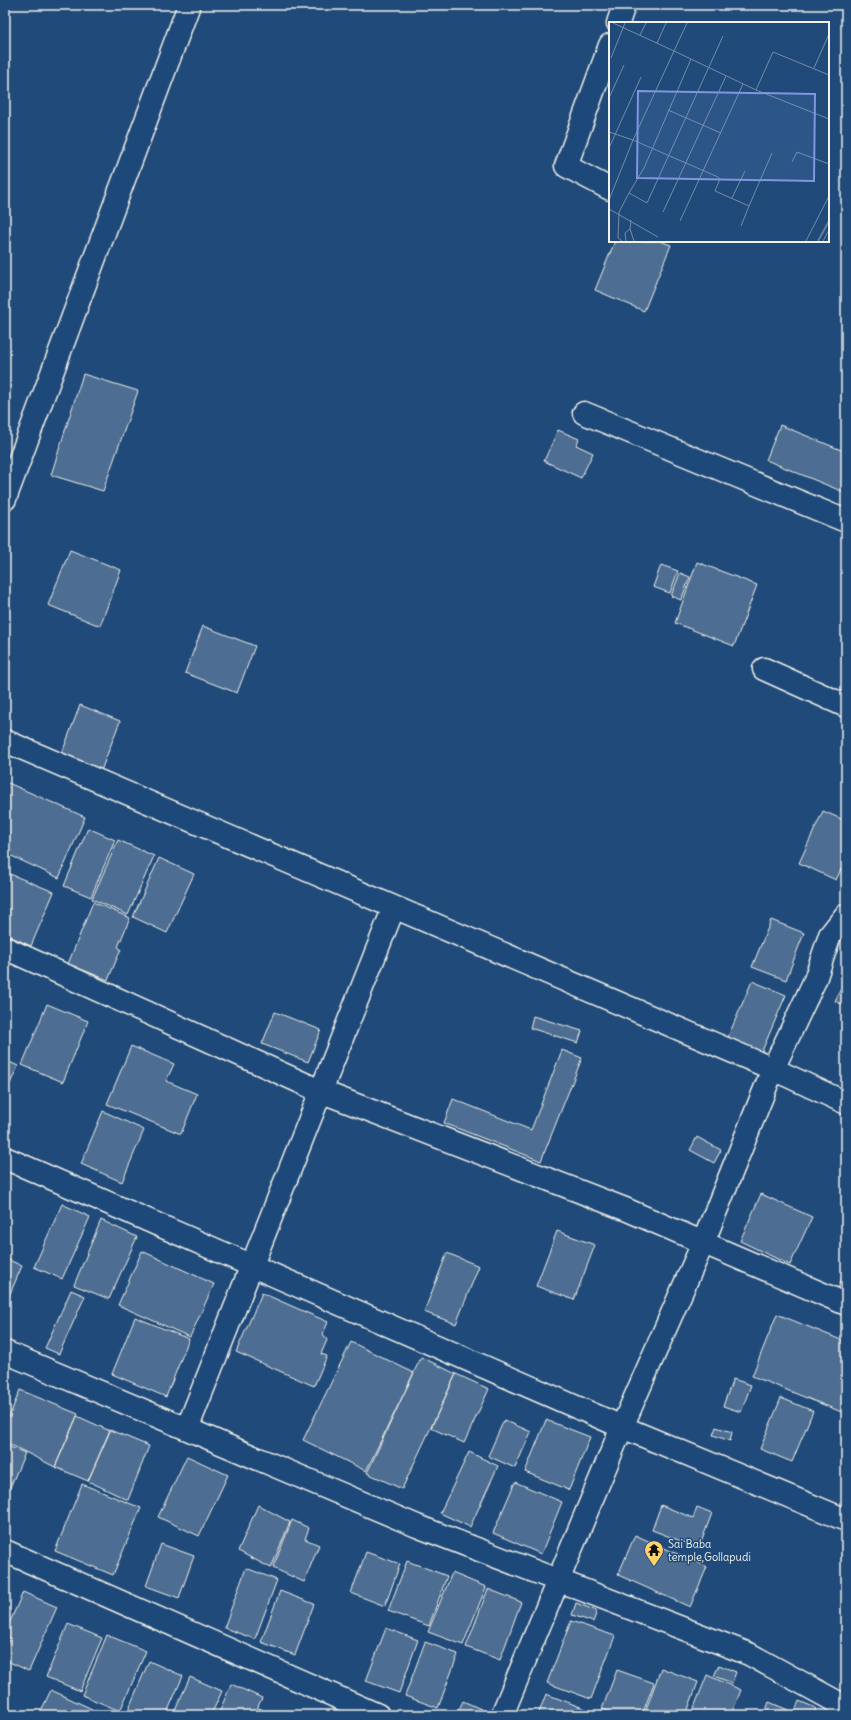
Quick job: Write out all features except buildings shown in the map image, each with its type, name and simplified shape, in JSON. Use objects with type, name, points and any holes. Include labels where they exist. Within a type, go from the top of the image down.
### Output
[{"type":"street","points":[[5,499],[189,5]]},
{"type":"street","points":[[618,22],[624,5]]},
{"type":"street","points":[[609,48],[566,166],[609,188]]},
{"type":"street","points":[[584,413],[846,521]]},
{"type":"street","points":[[764,669],[846,706]]},
{"type":"street","points":[[5,741],[774,1069],[846,1103]]},
{"type":"street","points":[[187,1429],[251,1264],[394,907]]},
{"type":"street","points":[[502,1715],[622,1427],[703,1243],[774,1069],[815,980],[830,935],[846,916]]},
{"type":"street","points":[[5,948],[320,1091],[625,1209],[846,1304]]},
{"type":"street","points":[[5,1158],[622,1427],[846,1520]]},
{"type":"street","points":[[5,1352],[417,1526],[749,1654],[846,1707]]},
{"type":"street","points":[[5,1551],[378,1715]]},
{"type":"place","name":"Sai Baba temple,Gollapudi","points":[[654,1567]]}]
